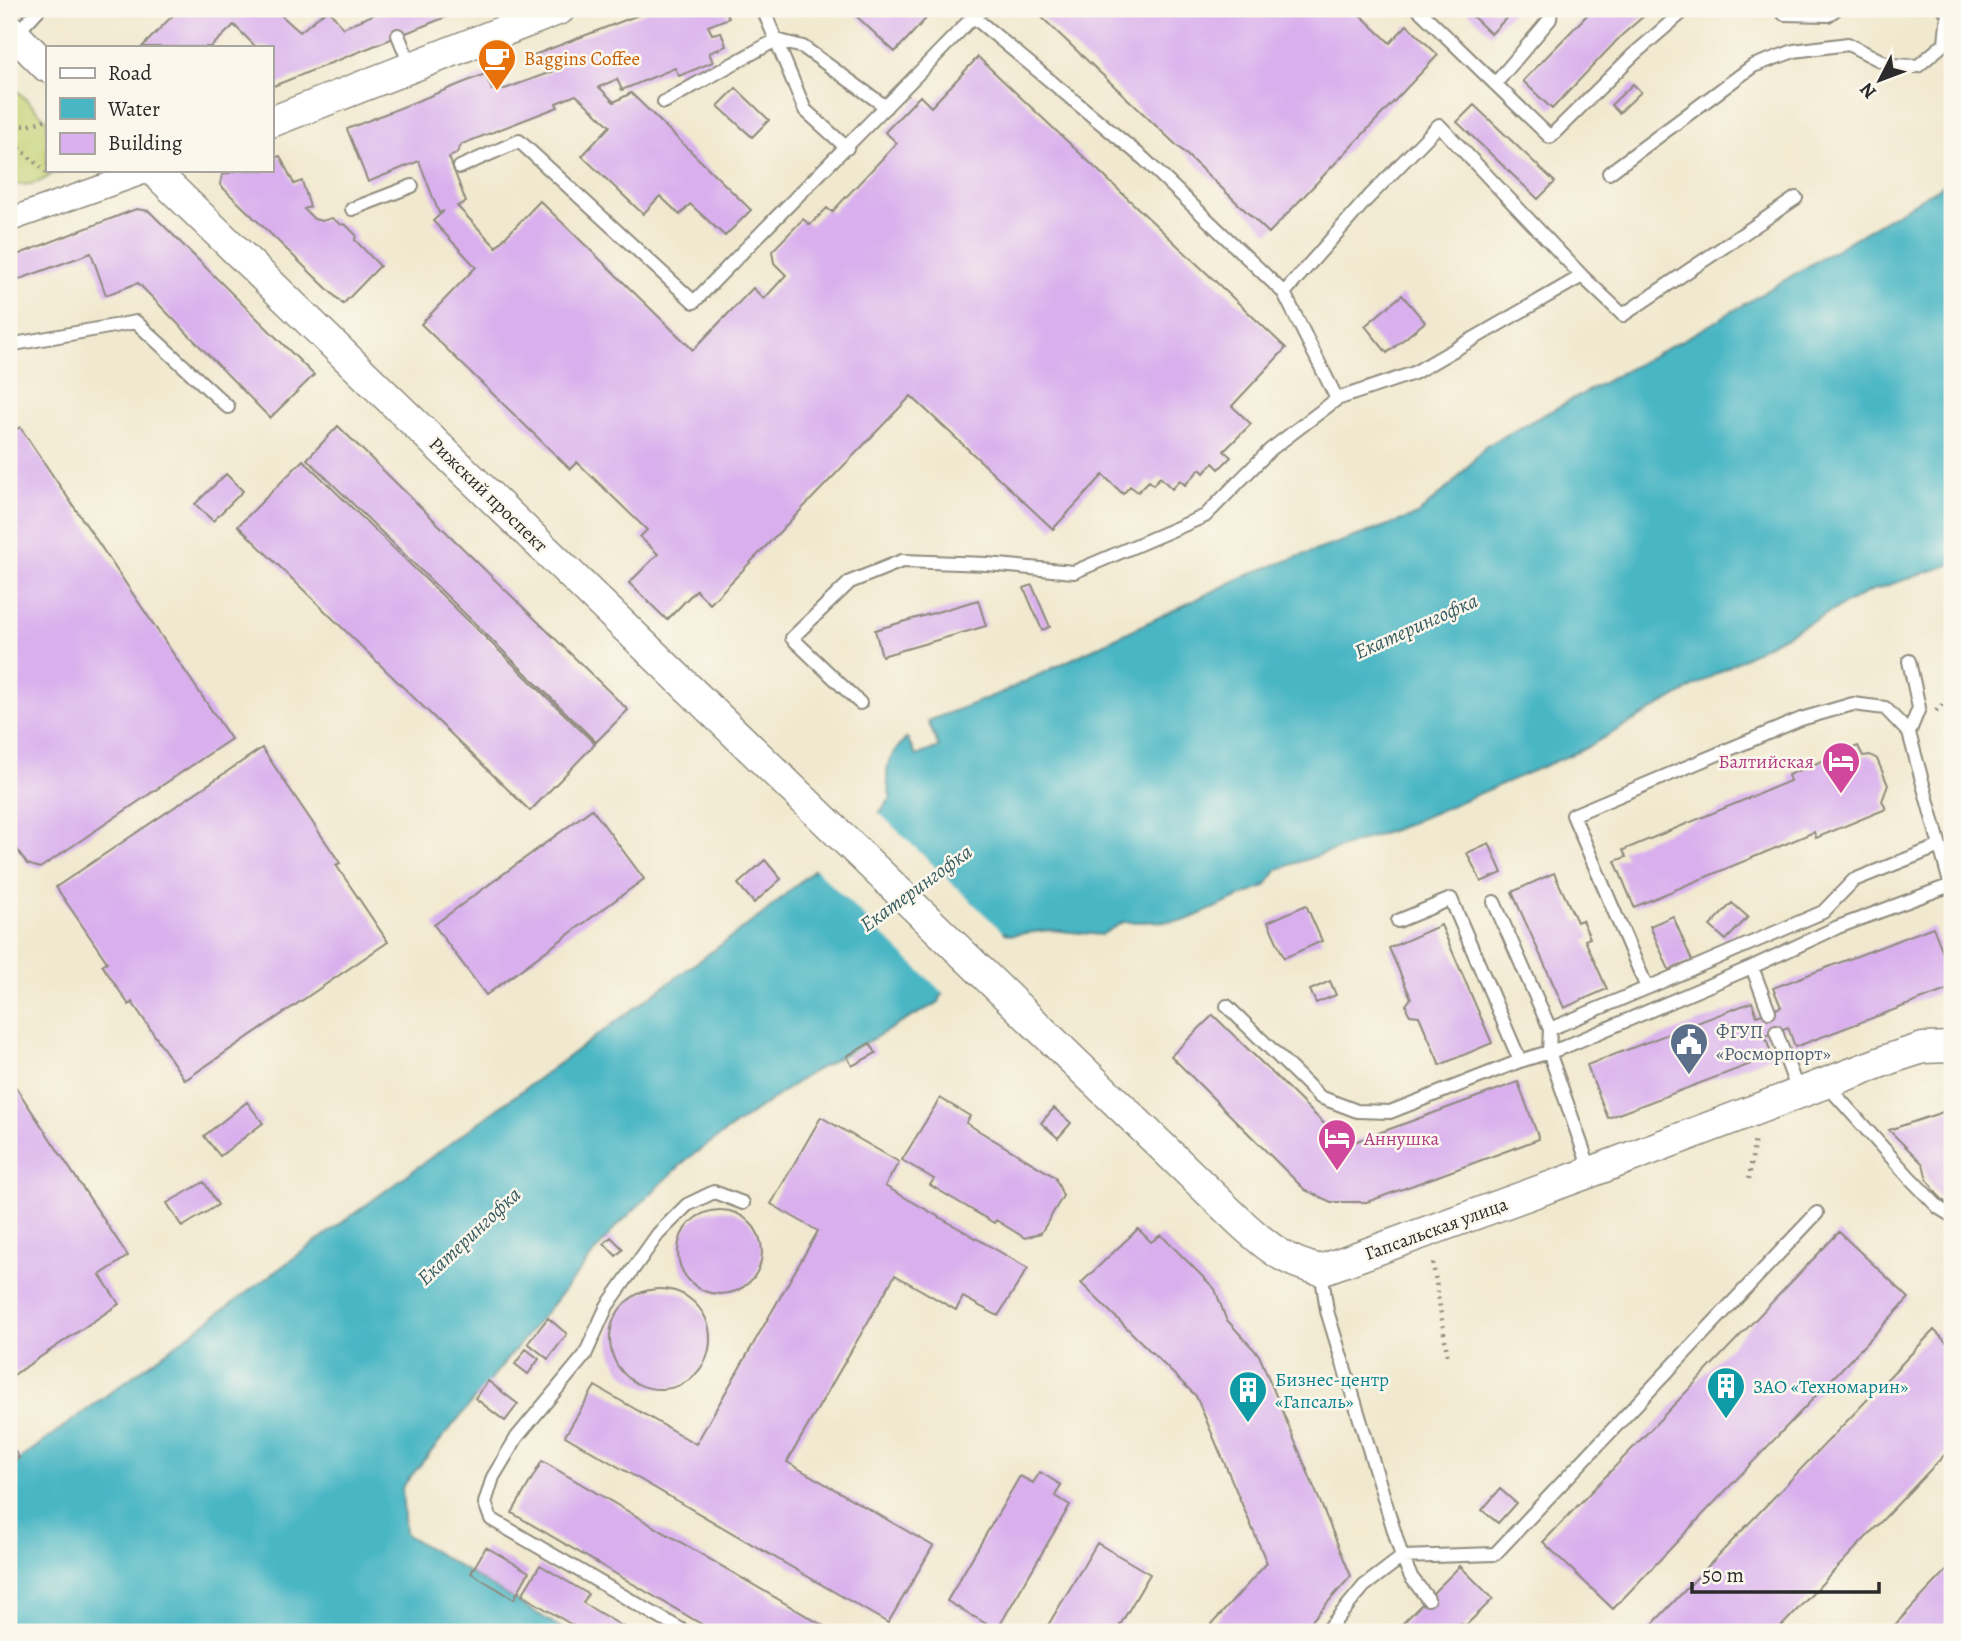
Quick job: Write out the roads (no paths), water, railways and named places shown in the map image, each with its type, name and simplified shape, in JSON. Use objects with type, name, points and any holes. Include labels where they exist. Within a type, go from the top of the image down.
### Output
[{"type":"street","points":[[273,121],[560,9]]},
{"type":"street","points":[[12,32],[46,66]]},
{"type":"street","points":[[9,220],[145,172]]},
{"type":"street","name":"Рижский проспект","points":[[153,172],[1261,1242],[1300,1266],[1321,1270]]},
{"type":"street","name":"Гапсальская улица","points":[[1321,1270],[1923,1048],[1952,1047]]},
{"type":"lane","points":[[12,32],[39,9]]},
{"type":"lane","points":[[763,9],[805,110],[847,148]]},
{"type":"lane","points":[[460,167],[519,141],[694,302],[798,193],[886,107],[968,13],[984,9]]},
{"type":"lane","points":[[1418,9],[1550,137],[1633,55],[1686,9]]},
{"type":"lane","points":[[1495,84],[1550,19],[1551,9]]},
{"type":"lane","points":[[1780,9],[1784,14],[1828,15],[1836,9]]},
{"type":"lane","points":[[1609,173],[1753,66],[1794,51],[1848,44],[1889,65],[1918,66],[1945,43],[1948,13],[1944,9]]},
{"type":"lane","points":[[968,13],[1144,159],[1284,293],[1337,399]]},
{"type":"lane","points":[[398,35],[411,67]]},
{"type":"lane","points":[[664,102],[776,40],[803,47],[886,107]]},
{"type":"lane","points":[[1284,293],[1366,201],[1439,125],[1582,276],[1623,315],[1796,198]]},
{"type":"lane","points":[[352,209],[412,186]]},
{"type":"lane","points":[[860,703],[792,638],[850,582],[902,561],[987,564],[1074,572],[1205,516],[1270,450],[1337,399],[1414,373],[1582,276]]},
{"type":"lane","points":[[9,345],[136,322],[228,407]]},
{"type":"lane","points":[[1909,661],[1919,708],[1909,733]]},
{"type":"lane","points":[[1227,1006],[1320,1097],[1357,1111],[1390,1112],[1549,1052],[1752,967],[1838,927],[1952,888],[1909,733],[1885,708],[1853,704],[1801,719],[1573,814],[1647,988]]},
{"type":"lane","points":[[1550,1029],[1823,912],[1854,880],[1940,846]]},
{"type":"lane","points":[[1398,921],[1451,899],[1520,1061]]},
{"type":"lane","points":[[1494,902],[1550,1029],[1549,1052],[1591,1172]]},
{"type":"lane","points":[[1752,967],[1769,1012]]},
{"type":"lane","points":[[1776,1032],[1813,1089],[1939,1208],[1952,1216]]},
{"type":"lane","points":[[685,1632],[491,1519],[485,1503],[493,1477],[517,1437],[585,1355],[607,1306],[658,1234],[687,1205],[714,1192],[743,1203]]},
{"type":"lane","points":[[1326,1632],[1364,1586],[1402,1557],[1495,1554],[1817,1213]]},
{"type":"lane","points":[[1321,1270],[1326,1311],[1402,1557],[1410,1577],[1428,1599]]},
{"type":"water","name":"Екатерингофка","points":[[1952,180],[1952,564],[1868,592],[1767,645],[1582,750],[1396,829],[1278,869],[1266,886],[1184,921],[1123,922],[1101,935],[1050,930],[1011,935],[1003,932],[943,992],[939,1002],[807,1075],[687,1159],[615,1228],[402,1487],[405,1534],[568,1632],[368,1632],[340,1627],[313,1632],[9,1632],[9,1467],[764,913],[879,813],[891,798],[887,780],[888,765],[907,738],[916,756],[939,747],[928,721],[1003,692],[1249,574],[1417,515],[1453,483],[1486,446],[1701,330]]},
{"type":"place","name":"Baggins Coffee","points":[[497,92]]},
{"type":"place","name":"Балтийская","points":[[1841,795]]},
{"type":"place","name":"ФГУП «Росморпорт»","points":[[1689,1076]]},
{"type":"place","name":"Аннушка","points":[[1337,1172]]},
{"type":"place","name":"ЗАО «Техномарин»","points":[[1726,1420]]},
{"type":"place","name":"Бизнес-центр «Гапсаль»","points":[[1248,1424]]}]
